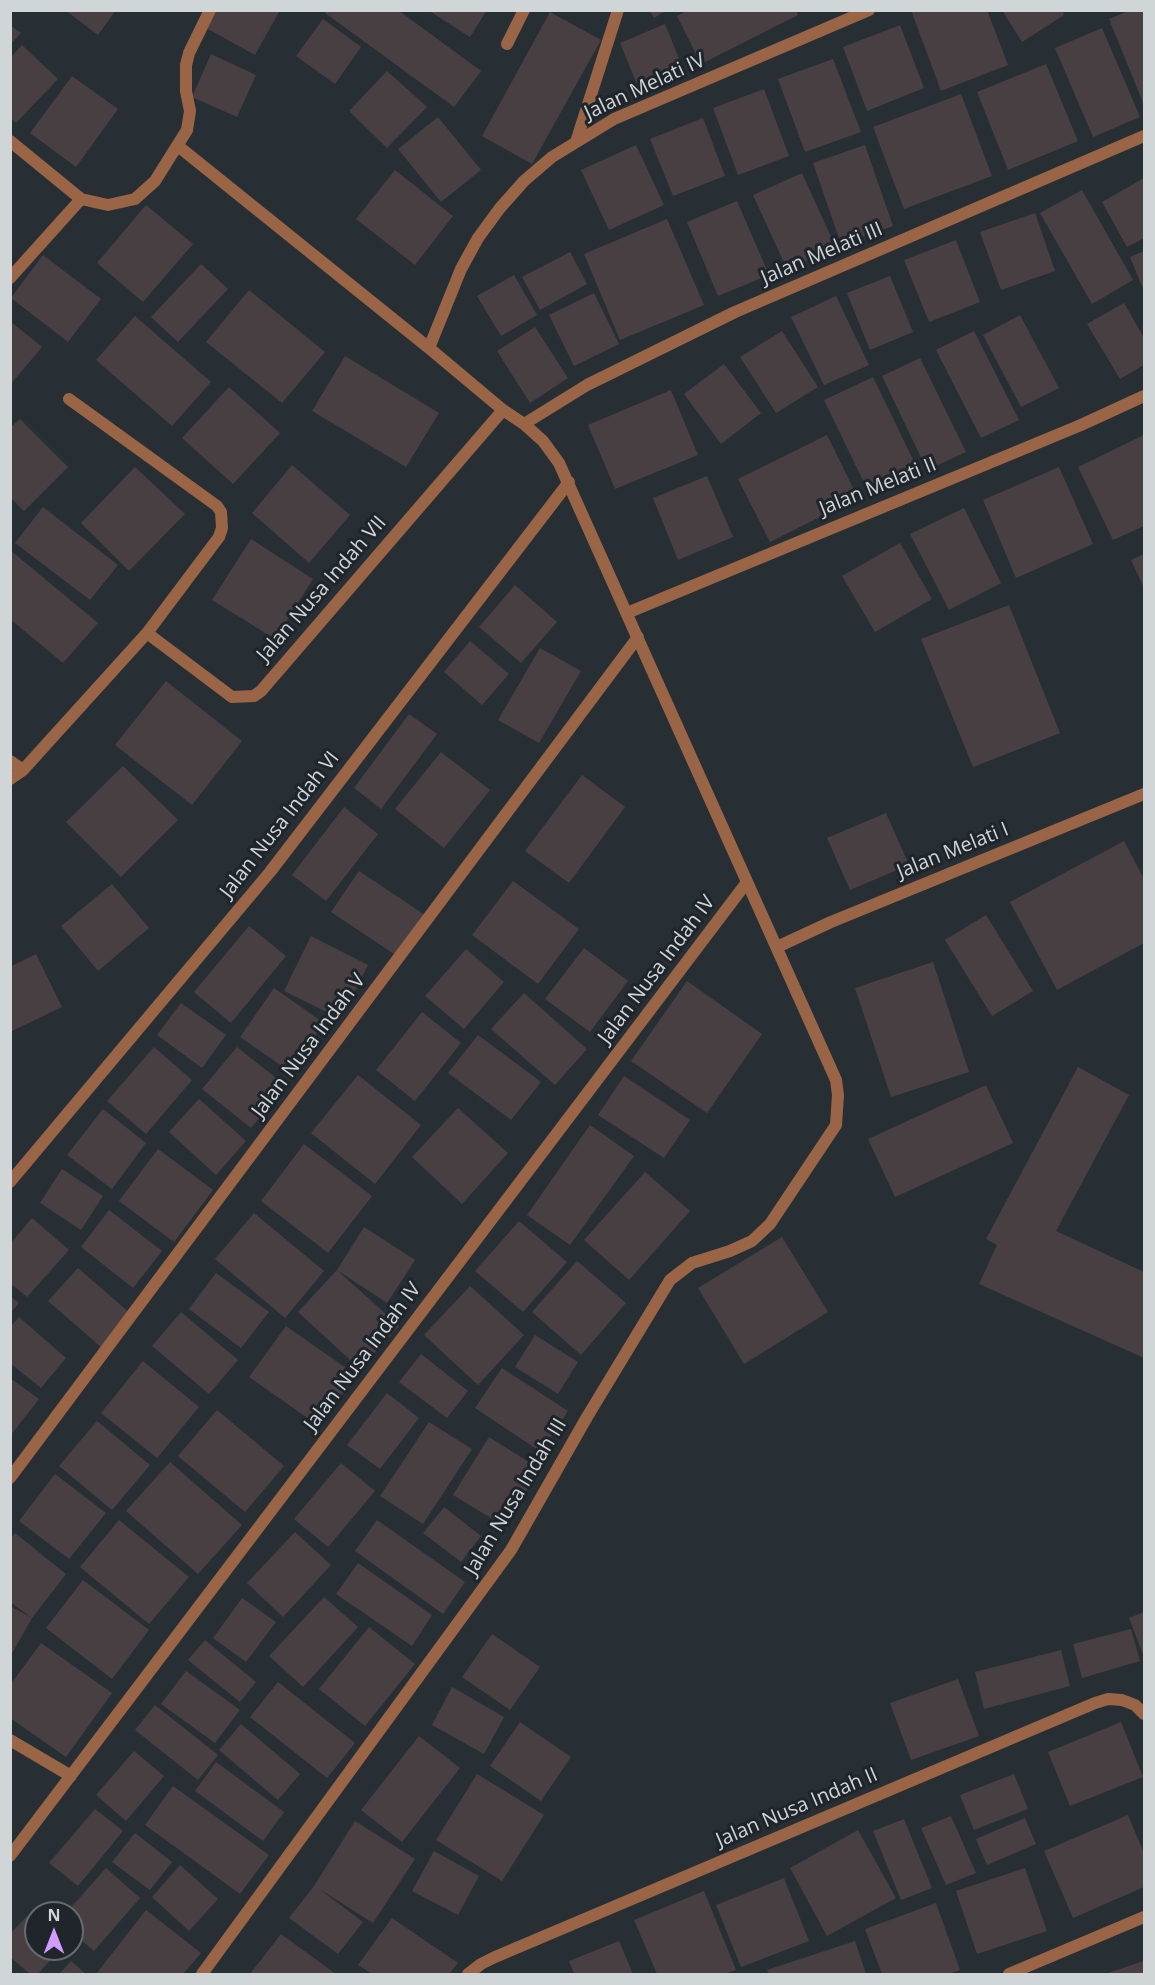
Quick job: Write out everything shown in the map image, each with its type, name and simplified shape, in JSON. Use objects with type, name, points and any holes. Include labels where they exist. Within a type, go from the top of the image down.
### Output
[{"type":"street","points":[[10,141],[81,199],[108,205],[135,199],[155,181],[178,146],[189,123],[190,111],[185,79],[189,53],[210,10]]},
{"type":"street","points":[[507,45],[524,10]]},
{"type":"street","points":[[576,142],[618,10]]},
{"type":"street","name":"Jalan Melati IV","points":[[429,348],[461,269],[478,238],[524,181],[552,157],[614,119],[869,10]]},
{"type":"street","name":"Jalan Melati III","points":[[524,424],[587,386],[735,312],[1144,136]]},
{"type":"street","points":[[178,146],[543,441],[569,482],[777,947]]},
{"type":"street","points":[[10,278],[81,199]]},
{"type":"street","name":"Jalan Melati II","points":[[627,612],[1081,425],[1144,396]]},
{"type":"street","points":[[10,778],[23,770],[147,633],[219,537],[222,528],[221,512],[217,506],[69,399]]},
{"type":"street","name":"Jalan Nusa Indah VII","points":[[147,633],[232,697],[254,696],[261,691],[503,410]]},
{"type":"street","name":"Jalan Nusa Indah VI","points":[[10,1182],[270,872],[569,482]]},
{"type":"street","name":"Jalan Nusa Indah V","points":[[10,1478],[638,637]]},
{"type":"street","points":[[10,761],[23,770]]},
{"type":"street","name":"Jalan Melati I","points":[[777,947],[831,922],[1144,794]]},
{"type":"street","name":"Jalan Nusa Indah IV","points":[[10,1856],[747,882]]},
{"type":"street","name":"Jalan Nusa Indah III","points":[[202,1974],[511,1550],[587,1417],[670,1280],[692,1263],[741,1247],[761,1233],[770,1224],[836,1125],[838,1110],[836,1080],[777,947]]},
{"type":"street","name":"Jalan Nusa Indah II","points":[[468,1974],[495,1957],[1095,1703],[1108,1699],[1122,1700],[1135,1705],[1144,1714]]},
{"type":"street","points":[[10,1740],[71,1776]]},
{"type":"street","points":[[1009,1974],[1144,1917]]},
{"type":"building","points":[[65,10],[116,10],[98,35]]},
{"type":"building","points":[[216,10],[280,10],[255,55],[206,28]]},
{"type":"building","points":[[327,10],[398,10],[481,71],[454,107],[325,13]]},
{"type":"building","points":[[428,10],[487,10],[470,37]]},
{"type":"building","points":[[649,10],[667,10],[654,18]]},
{"type":"building","points":[[688,10],[796,10],[798,15],[701,64],[677,16]]},
{"type":"building","points":[[911,10],[987,10],[1008,65],[941,91]]},
{"type":"building","points":[[1002,10],[1062,10],[1064,15],[1022,42]]},
{"type":"building","points":[[1131,10],[1144,10],[1144,105],[1109,19]]},
{"type":"building","points":[[550,12],[601,40],[532,164],[482,136]]},
{"type":"building","points":[[323,19],[361,47],[335,84],[296,56]]},
{"type":"building","points":[[665,24],[684,71],[639,89],[620,43]]},
{"type":"building","points":[[10,25],[21,33],[10,45]]},
{"type":"building","points":[[900,25],[924,88],[867,111],[843,47]]},
{"type":"building","points":[[1102,28],[1140,117],[1093,137],[1055,48]]},
{"type":"building","points":[[22,45],[58,79],[16,123],[10,118],[10,58]]},
{"type":"building","points":[[211,54],[256,75],[237,117],[192,97]]},
{"type":"building","points":[[833,59],[861,132],[805,152],[778,79]]},
{"type":"building","points":[[1046,64],[1078,141],[1008,170],[977,92]]},
{"type":"building","points":[[387,71],[427,107],[387,148],[349,111]]},
{"type":"building","points":[[72,76],[118,109],[76,167],[30,133]]},
{"type":"building","points":[[764,89],[789,156],[738,175],[713,108]]},
{"type":"building","points":[[961,94],[992,176],[904,209],[873,127]]},
{"type":"building","points":[[438,117],[481,170],[441,202],[398,149]]},
{"type":"building","points":[[703,118],[725,176],[673,196],[650,139]]},
{"type":"building","points":[[636,145],[664,205],[609,230],[581,170]]},
{"type":"building","points":[[865,145],[893,226],[841,244],[813,163]]},
{"type":"building","points":[[395,170],[453,216],[415,265],[356,219]]},
{"type":"building","points":[[802,173],[836,248],[787,269],[753,195]]},
{"type":"building","points":[[1144,178],[1144,238],[1127,247],[1102,202]]},
{"type":"building","points":[[1082,190],[1133,280],[1092,304],[1040,213]]},
{"type":"building","points":[[737,201],[769,275],[718,296],[687,222]]},
{"type":"building","points":[[146,205],[193,244],[143,302],[97,263]]},
{"type":"building","points":[[1035,213],[1055,271],[1001,290],[980,232]]},
{"type":"building","points":[[667,219],[704,305],[620,340],[584,254]]},
{"type":"building","points":[[956,240],[980,302],[929,322],[904,260]]},
{"type":"building","points":[[1144,251],[1144,291],[1130,257]]},
{"type":"building","points":[[570,252],[587,284],[540,310],[522,277]]},
{"type":"building","points":[[43,255],[101,299],[68,342],[11,298]]},
{"type":"building","points":[[201,264],[228,289],[178,342],[151,317]]},
{"type":"building","points":[[514,275],[537,315],[501,336],[477,296]]},
{"type":"building","points":[[890,276],[913,332],[870,350],[847,293]]},
{"type":"building","points":[[249,290],[325,352],[282,403],[206,342]]},
{"type":"building","points":[[594,293],[619,344],[574,366],[549,315]]},
{"type":"building","points":[[836,296],[869,365],[824,385],[791,317]]},
{"type":"building","points":[[1124,303],[1144,338],[1144,365],[1120,379],[1087,324]]},
{"type":"building","points":[[1020,315],[1059,388],[1021,407],[983,335]]},
{"type":"building","points":[[135,316],[211,382],[172,426],[96,360]]},
{"type":"building","points":[[10,321],[42,347],[10,385]]},
{"type":"building","points":[[535,327],[568,378],[530,403],[497,351]]},
{"type":"building","points":[[782,331],[818,387],[776,413],[740,357]]},
{"type":"building","points":[[974,331],[1019,420],[981,438],[936,350]]},
{"type":"building","points":[[345,356],[439,413],[406,467],[312,411]]},
{"type":"building","points":[[920,358],[966,452],[927,470],[882,376]]},
{"type":"building","points":[[724,364],[761,413],[721,444],[684,394]]},
{"type":"building","points":[[873,377],[919,472],[870,495],[824,400]]},
{"type":"building","points":[[229,387],[280,433],[233,484],[182,438]]},
{"type":"building","points":[[671,390],[698,455],[615,489],[588,425]]},
{"type":"building","points":[[20,419],[68,467],[24,511],[10,497],[10,428]]},
{"type":"building","points":[[827,435],[858,498],[770,542],[738,479]]},
{"type":"building","points":[[1144,435],[1144,526],[1113,540],[1078,467]]},
{"type":"building","points":[[292,465],[350,515],[309,563],[252,513]]},
{"type":"building","points":[[135,467],[185,514],[129,571],[81,523]]},
{"type":"building","points":[[1059,467],[1093,544],[1016,578],[983,500]]},
{"type":"building","points":[[707,476],[733,537],[678,560],[653,498]]},
{"type":"building","points":[[43,507],[118,565],[90,600],[15,543]]},
{"type":"building","points":[[964,508],[1001,583],[949,610],[910,534]]},
{"type":"building","points":[[251,539],[313,579],[275,639],[212,600]]},
{"type":"building","points":[[900,543],[932,599],[875,632],[842,576]]},
{"type":"building","points":[[10,550],[98,623],[63,663],[10,619]]},
{"type":"building","points":[[1144,554],[1144,588],[1131,560]]},
{"type":"building","points":[[515,585],[557,622],[521,663],[479,627]]},
{"type":"building","points":[[1009,605],[1060,733],[973,767],[921,639]]},
{"type":"building","points":[[470,641],[509,674],[482,705],[444,672]]},
{"type":"building","points":[[540,648],[581,671],[539,743],[498,720]]},
{"type":"building","points":[[166,681],[242,741],[192,805],[115,745]]},
{"type":"building","points":[[409,714],[437,734],[381,809],[354,788]]},
{"type":"building","points":[[441,752],[490,790],[444,848],[395,809]]},
{"type":"building","points":[[123,766],[178,820],[121,877],[66,822]]},
{"type":"building","points":[[582,775],[625,807],[569,883],[525,851]]},
{"type":"building","points":[[344,807],[378,834],[326,901],[292,875]]},
{"type":"building","points":[[886,813],[909,865],[850,890],[827,838]]},
{"type":"building","points":[[1124,841],[1144,879],[1144,943],[1057,990],[1010,902]]},
{"type":"building","points":[[359,871],[425,915],[397,956],[331,912]]},
{"type":"building","points":[[513,881],[579,929],[538,984],[472,935]]},
{"type":"building","points":[[112,884],[149,928],[98,971],[61,926]]},
{"type":"building","points":[[986,915],[1033,991],[992,1016],[945,940]]},
{"type":"building","points":[[249,926],[286,956],[231,1023],[194,992]]},
{"type":"building","points":[[311,936],[368,965],[341,1019],[284,991]]},
{"type":"building","points":[[584,948],[628,981],[590,1032],[545,999]]},
{"type":"building","points":[[466,949],[504,982],[464,1029],[425,996]]},
{"type":"building","points":[[36,954],[62,1007],[10,1032],[10,967]]},
{"type":"building","points":[[933,962],[969,1072],[891,1097],[855,988]]},
{"type":"building","points":[[687,981],[762,1034],[707,1113],[631,1061]]},
{"type":"building","points":[[274,988],[324,1023],[289,1071],[240,1037]]},
{"type":"building","points":[[524,993],[587,1049],[555,1085],[491,1029]]},
{"type":"building","points":[[181,1003],[226,1035],[202,1068],[157,1035]]},
{"type":"building","points":[[422,1012],[461,1043],[415,1101],[376,1070]]},
{"type":"building","points":[[478,1035],[541,1082],[511,1120],[448,1073]]},
{"type":"building","points":[[154,1047],[192,1080],[146,1134],[107,1101]]},
{"type":"building","points":[[237,1047],[286,1086],[251,1128],[202,1089]]},
{"type":"building","points":[[1078,1067],[1129,1095],[1056,1231],[1144,1272],[1144,1358],[979,1284],[997,1245],[986,1239]]},
{"type":"building","points":[[358,1075],[421,1125],[375,1184],[311,1133]]},
{"type":"building","points":[[624,1076],[690,1120],[664,1158],[598,1115]]},
{"type":"building","points":[[986,1085],[1013,1143],[895,1197],[868,1139]]},
{"type":"building","points":[[199,1099],[246,1141],[216,1175],[169,1132]]},
{"type":"building","points":[[458,1108],[508,1153],[462,1204],[412,1157]]},
{"type":"building","points":[[103,1109],[146,1143],[112,1189],[67,1155]]},
{"type":"building","points":[[590,1125],[634,1156],[570,1245],[527,1215]]},
{"type":"building","points":[[304,1144],[372,1196],[328,1253],[261,1201]]},
{"type":"building","points":[[158,1149],[213,1190],[174,1242],[119,1201]]},
{"type":"building","points":[[62,1169],[103,1196],[81,1230],[40,1203]]},
{"type":"building","points":[[645,1172],[690,1211],[629,1280],[584,1240]]},
{"type":"building","points":[[109,1210],[162,1251],[133,1288],[81,1247]]},
{"type":"building","points":[[254,1213],[324,1271],[285,1318],[215,1259]]},
{"type":"building","points":[[32,1218],[69,1250],[27,1297],[10,1283],[10,1244]]},
{"type":"building","points":[[519,1221],[567,1262],[523,1312],[475,1271]]},
{"type":"building","points":[[364,1227],[415,1260],[387,1303],[337,1270]]},
{"type":"building","points":[[782,1237],[828,1312],[744,1364],[698,1288]]},
{"type":"building","points":[[577,1261],[626,1303],[581,1355],[532,1312]]},
{"type":"building","points":[[78,1268],[131,1314],[101,1347],[48,1301]]},
{"type":"building","points":[[337,1270],[399,1326],[360,1369],[298,1312]]},
{"type":"building","points":[[216,1273],[269,1312],[241,1348],[189,1309]]},
{"type":"building","points":[[470,1286],[524,1335],[478,1385],[424,1335]]},
{"type":"building","points":[[10,1296],[19,1303],[10,1313]]},
{"type":"building","points":[[181,1312],[238,1360],[209,1394],[152,1346]]},
{"type":"building","points":[[19,1317],[66,1358],[41,1388],[10,1363],[10,1327]]},
{"type":"building","points":[[286,1326],[356,1375],[319,1426],[249,1377]]},
{"type":"building","points":[[535,1335],[578,1362],[558,1394],[515,1367]]},
{"type":"building","points":[[421,1354],[468,1391],[447,1418],[399,1382]]},
{"type":"building","points":[[143,1361],[199,1407],[157,1458],[101,1413]]},
{"type":"building","points":[[502,1368],[568,1411],[541,1452],[475,1408]]},
{"type":"building","points":[[10,1378],[39,1399],[10,1436]]},
{"type":"building","points":[[387,1393],[419,1418],[380,1469],[347,1445]]},
{"type":"building","points":[[217,1410],[284,1466],[245,1512],[178,1456]]},
{"type":"building","points":[[97,1421],[150,1465],[112,1510],[59,1466]]},
{"type":"building","points":[[429,1422],[472,1449],[423,1524],[380,1496]]},
{"type":"building","points":[[489,1437],[540,1469],[504,1526],[453,1495]]},
{"type":"building","points":[[170,1462],[242,1525],[198,1574],[126,1511]]},
{"type":"building","points":[[341,1463],[375,1491],[328,1547],[294,1519]]},
{"type":"building","points":[[55,1474],[106,1513],[69,1559],[19,1521]]},
{"type":"building","points":[[444,1507],[481,1536],[461,1562],[423,1533]]},
{"type":"building","points":[[119,1520],[189,1577],[149,1624],[80,1567]]},
{"type":"building","points":[[377,1520],[465,1582],[443,1614],[355,1551]]},
{"type":"building","points":[[295,1532],[331,1565],[283,1617],[247,1583]]},
{"type":"building","points":[[15,1533],[66,1574],[32,1618],[10,1602],[10,1539]]},
{"type":"building","points":[[358,1563],[432,1615],[412,1646],[336,1594]]},
{"type":"building","points":[[83,1580],[149,1630],[112,1679],[46,1628]]},
{"type":"building","points":[[324,1597],[358,1627],[303,1687],[269,1656]]},
{"type":"building","points":[[242,1598],[276,1622],[246,1662],[213,1638]]},
{"type":"building","points":[[10,1606],[32,1618],[10,1657]]},
{"type":"building","points":[[1144,1612],[1144,1657],[1129,1618]]},
{"type":"building","points":[[369,1627],[415,1664],[365,1726],[319,1689]]},
{"type":"building","points":[[1131,1629],[1140,1661],[1082,1678],[1073,1644]]},
{"type":"building","points":[[492,1634],[540,1667],[510,1710],[462,1677]]},
{"type":"building","points":[[205,1640],[256,1682],[240,1702],[188,1660]]},
{"type":"building","points":[[41,1643],[112,1693],[66,1757],[10,1718],[10,1685]]},
{"type":"building","points":[[1061,1650],[1070,1686],[984,1709],[975,1672]]},
{"type":"building","points":[[186,1671],[240,1710],[215,1743],[161,1704]]},
{"type":"building","points":[[958,1679],[979,1736],[911,1760],[890,1703]]},
{"type":"building","points":[[278,1682],[355,1743],[327,1778],[250,1717]]},
{"type":"building","points":[[452,1687],[504,1717],[484,1754],[432,1725]]},
{"type":"building","points":[[155,1705],[218,1755],[198,1780],[135,1730]]},
{"type":"building","points":[[520,1722],[571,1757],[541,1801],[490,1766]]},
{"type":"building","points":[[1121,1722],[1143,1777],[1070,1806],[1048,1752]]},
{"type":"building","points":[[241,1724],[300,1774],[278,1800],[219,1750]]},
{"type":"building","points":[[419,1736],[460,1768],[402,1842],[361,1810]]},
{"type":"building","points":[[134,1751],[164,1776],[126,1821],[96,1795]]},
{"type":"building","points":[[216,1762],[284,1812],[263,1841],[195,1791]]},
{"type":"building","points":[[477,1774],[544,1815],[502,1881],[436,1840]]},
{"type":"building","points":[[1014,1774],[1028,1809],[974,1830],[960,1795]]},
{"type":"building","points":[[173,1786],[269,1855],[240,1894],[145,1825]]},
{"type":"building","points":[[95,1809],[123,1831],[78,1886],[49,1863]]},
{"type":"building","points":[[1128,1815],[1144,1853],[1144,1887],[1073,1918],[1044,1851]]},
{"type":"building","points":[[951,1816],[976,1873],[946,1885],[921,1828]]},
{"type":"building","points":[[1025,1818],[1036,1844],[987,1865],[976,1839]]},
{"type":"building","points":[[904,1819],[932,1888],[901,1900],[873,1831]]},
{"type":"building","points":[[355,1821],[415,1859],[373,1923],[318,1888],[363,1922],[338,1954],[289,1918],[314,1886]]},
{"type":"building","points":[[858,1830],[896,1898],[827,1936],[790,1868]]},
{"type":"building","points":[[135,1833],[172,1862],[150,1890],[112,1862]]},
{"type":"building","points":[[434,1851],[479,1876],[458,1915],[412,1891]]},
{"type":"building","points":[[180,1865],[218,1899],[189,1931],[152,1897]]},
{"type":"building","points":[[106,1868],[140,1898],[94,1951],[84,1942],[84,1901],[77,1901]]},
{"type":"building","points":[[1025,1868],[1047,1931],[977,1954],[956,1891]]},
{"type":"building","points":[[784,1878],[809,1941],[741,1967],[716,1905]]},
{"type":"building","points":[[704,1891],[736,1970],[724,1974],[657,1974],[634,1920]]},
{"type":"building","points":[[936,1903],[960,1970],[949,1974],[882,1974],[865,1929]]},
{"type":"building","points":[[146,1910],[201,1953],[183,1974],[96,1974]]},
{"type":"building","points":[[392,1918],[458,1963],[449,1974],[372,1974],[358,1965]]},
{"type":"building","points":[[24,1919],[24,1961],[49,1961],[38,1974],[30,1974],[10,1957],[10,1934]]},
{"type":"building","points":[[281,1934],[336,1974],[250,1974]]},
{"type":"building","points":[[619,1941],[633,1974],[574,1974],[569,1961]]},
{"type":"building","points":[[855,1941],[866,1974],[769,1974],[767,1970]]},
{"type":"building","points":[[71,1961],[86,1974],[59,1974]]},
{"type":"building","points":[[1144,1961],[1144,1974],[1105,1974]]}]
